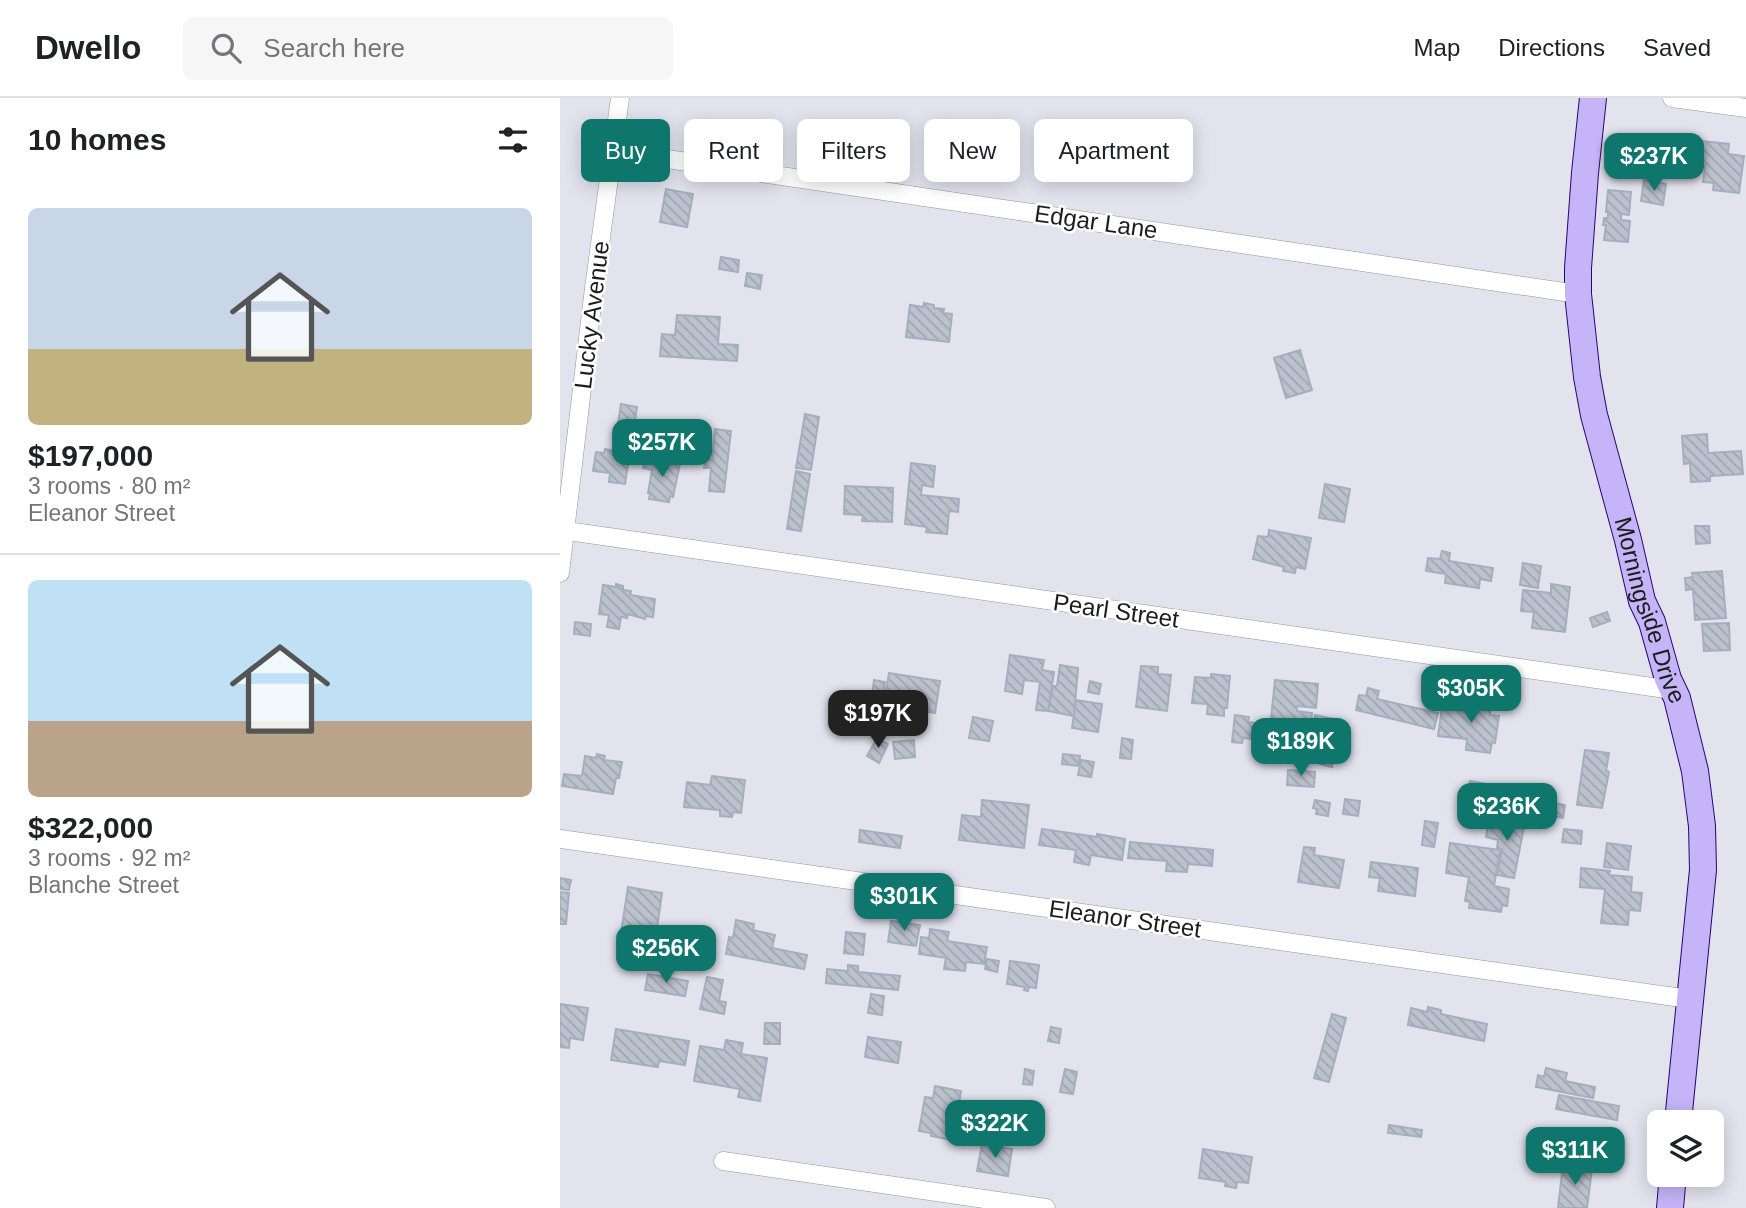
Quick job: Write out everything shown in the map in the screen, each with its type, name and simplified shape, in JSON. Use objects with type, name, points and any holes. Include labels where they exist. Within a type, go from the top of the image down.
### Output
[{"type":"street","name":"Lucky Avenue","points":[[617,119],[620,98]]},
{"type":"street","name":"Morningside Drive","points":[[1594,98],[1579,237],[1578,294],[1587,376],[1594,415],[1642,601],[1673,690],[1695,771],[1702,826],[1703,870],[1679,1110]]},
{"type":"street","points":[[1672,98],[1746,108]]},
{"type":"street","name":"Edgar Lane","points":[[670,159],[1578,294]]},
{"type":"street","name":"Lucky Avenue","points":[[560,573],[563,531],[609,182]]},
{"type":"street","name":"Pearl Street","points":[[563,531],[1673,690]]},
{"type":"street","name":"Eleanor Street","points":[[560,839],[1689,999]]},
{"type":"street","points":[[723,1161],[1046,1208]]},
{"type":"street","points":[[1670,1208],[1672,1187]]},
{"type":"building","points":[[1637,137],[1648,139],[1648,144],[1661,146],[1657,172],[1624,168],[1628,141],[1637,143]]},
{"type":"building","points":[[1702,141],[1729,144],[1728,154],[1744,156],[1739,193],[1713,190],[1714,183],[1703,182],[1705,166],[1695,165],[1697,150],[1701,151]]},
{"type":"building","points":[[1644,180],[1666,184],[1663,205],[1641,201]]},
{"type":"building","points":[[666,189],[693,194],[687,227],[660,222]]},
{"type":"building","points":[[1608,190],[1631,192],[1629,215],[1621,214],[1621,220],[1630,221],[1628,242],[1604,240],[1604,218],[1608,218]]},
{"type":"building","points":[[721,257],[739,260],[738,272],[719,269]]},
{"type":"building","points":[[747,273],[762,275],[760,289],[745,286]]},
{"type":"building","points":[[924,303],[944,309],[943,313],[952,314],[949,342],[906,337],[910,305],[923,307]]},
{"type":"building","points":[[677,315],[720,317],[718,344],[738,345],[737,361],[660,356],[662,334],[675,335]]},
{"type":"building","points":[[1300,350],[1312,390],[1286,398],[1274,358]]},
{"type":"building","points":[[621,404],[637,407],[625,484],[609,482],[610,473],[593,471],[596,452],[604,453],[605,449],[614,451]]},
{"type":"building","points":[[805,414],[819,417],[811,470],[796,468]]},
{"type":"building","points":[[689,429],[700,431],[692,464],[684,462]]},
{"type":"building","points":[[715,429],[731,431],[724,492],[709,491],[711,468],[704,468],[705,459],[712,460]]},
{"type":"building","points":[[1707,434],[1708,453],[1741,451],[1743,474],[1710,476],[1710,481],[1691,482],[1690,463],[1684,464],[1682,436]]},
{"type":"building","points":[[653,458],[680,464],[673,497],[670,496],[669,502],[649,499],[652,470],[643,468],[645,460],[652,461]]},
{"type":"building","points":[[911,463],[935,466],[933,487],[922,485],[921,495],[959,499],[958,512],[949,511],[947,534],[926,532],[927,527],[905,524]]},
{"type":"building","points":[[796,471],[810,474],[801,531],[787,529]]},
{"type":"building","points":[[1325,484],[1350,489],[1344,522],[1319,518]]},
{"type":"building","points":[[845,486],[893,488],[892,522],[862,521],[863,515],[844,514]]},
{"type":"building","points":[[1695,526],[1709,526],[1710,543],[1696,544]]},
{"type":"building","points":[[1269,530],[1311,538],[1305,569],[1296,567],[1295,573],[1283,571],[1284,567],[1253,559],[1258,536],[1268,537]]},
{"type":"building","points":[[1442,551],[1450,553],[1449,561],[1493,568],[1491,581],[1480,579],[1479,588],[1445,583],[1446,574],[1426,571],[1428,558],[1440,559]]},
{"type":"building","points":[[1523,563],[1541,566],[1538,588],[1520,585]]},
{"type":"building","points":[[1722,571],[1726,618],[1695,620],[1693,589],[1686,590],[1685,578],[1693,577],[1692,573]]},
{"type":"building","points":[[616,584],[623,586],[623,590],[631,591],[630,595],[655,599],[653,617],[646,616],[645,619],[628,614],[627,618],[621,617],[619,629],[607,627],[609,615],[599,614],[603,585],[616,587]]},
{"type":"building","points":[[1551,584],[1570,587],[1565,632],[1532,628],[1534,612],[1521,611],[1523,590],[1551,593]]},
{"type":"building","points":[[1607,612],[1610,621],[1593,627],[1590,618]]},
{"type":"building","points":[[575,622],[591,624],[590,636],[574,634]]},
{"type":"building","points":[[1729,623],[1730,650],[1704,651],[1702,624]]},
{"type":"building","points":[[1010,655],[1044,660],[1042,670],[1054,672],[1048,711],[1036,710],[1040,682],[1024,680],[1022,694],[1005,691]]},
{"type":"building","points":[[1060,665],[1078,668],[1074,716],[1048,711],[1053,686],[1057,686]]},
{"type":"building","points":[[1141,666],[1158,667],[1158,674],[1171,675],[1167,711],[1136,707]]},
{"type":"building","points":[[889,673],[940,681],[935,713],[884,705]]},
{"type":"building","points":[[1211,674],[1230,676],[1224,716],[1207,714],[1208,704],[1192,703],[1195,677],[1211,678]]},
{"type":"building","points":[[874,680],[885,682],[881,713],[870,712]]},
{"type":"building","points":[[1275,680],[1318,684],[1316,708],[1297,706],[1297,711],[1312,713],[1311,725],[1305,724],[1303,741],[1269,738]]},
{"type":"building","points":[[1090,681],[1101,684],[1099,694],[1088,692]]},
{"type":"building","points":[[1368,688],[1379,691],[1377,699],[1438,713],[1434,729],[1356,710],[1359,695],[1366,696]]},
{"type":"building","points":[[1468,698],[1491,701],[1490,715],[1499,716],[1495,743],[1492,742],[1490,753],[1466,750],[1467,739],[1438,736],[1442,708],[1466,712]]},
{"type":"building","points":[[1076,700],[1102,704],[1098,732],[1072,728]]},
{"type":"building","points":[[1235,715],[1249,717],[1248,722],[1256,723],[1254,739],[1243,738],[1242,743],[1232,742]]},
{"type":"building","points":[[1315,715],[1334,719],[1330,736],[1319,734],[1320,728],[1313,726]]},
{"type":"building","points":[[973,717],[993,721],[989,741],[969,738]]},
{"type":"building","points":[[877,738],[888,744],[879,763],[867,756]]},
{"type":"building","points":[[1122,738],[1133,740],[1131,759],[1120,758]]},
{"type":"building","points":[[914,740],[915,757],[895,759],[893,742]]},
{"type":"building","points":[[1585,750],[1609,753],[1606,771],[1609,772],[1602,808],[1577,805]]},
{"type":"building","points":[[1323,753],[1334,755],[1332,767],[1320,764]]},
{"type":"building","points":[[597,754],[605,756],[604,760],[622,762],[613,794],[562,786],[564,774],[582,776],[585,756],[596,758]]},
{"type":"building","points":[[1063,754],[1080,756],[1079,766],[1062,764]]},
{"type":"building","points":[[1081,760],[1094,762],[1091,777],[1078,775]]},
{"type":"building","points":[[1288,770],[1315,772],[1314,787],[1287,785]]},
{"type":"building","points":[[712,776],[745,780],[741,813],[733,812],[732,817],[720,816],[720,810],[684,807],[687,782],[710,785]]},
{"type":"building","points":[[1470,781],[1526,791],[1522,814],[1466,807]]},
{"type":"building","points":[[1345,799],[1360,801],[1358,816],[1343,814]]},
{"type":"building","points":[[982,800],[1029,805],[1024,848],[959,840],[962,815],[981,817]]},
{"type":"building","points":[[1315,800],[1330,803],[1328,816],[1316,814],[1317,809],[1313,808]]},
{"type":"building","points":[[1555,803],[1565,805],[1563,818],[1553,816]]},
{"type":"building","points":[[1489,816],[1525,822],[1514,878],[1497,875],[1502,849],[1497,848],[1498,840],[1486,837]]},
{"type":"building","points":[[1425,821],[1438,823],[1434,847],[1422,845]]},
{"type":"building","points":[[1042,829],[1125,839],[1122,860],[1091,855],[1089,865],[1074,862],[1076,850],[1039,845]]},
{"type":"building","points":[[1564,829],[1582,831],[1581,844],[1562,842]]},
{"type":"building","points":[[860,830],[902,836],[900,848],[859,842]]},
{"type":"building","points":[[1130,842],[1213,850],[1212,866],[1188,864],[1187,872],[1166,871],[1167,861],[1128,858]]},
{"type":"building","points":[[1450,843],[1500,850],[1494,886],[1509,889],[1507,906],[1502,905],[1501,912],[1469,908],[1470,902],[1465,901],[1469,877],[1446,873]]},
{"type":"building","points":[[1607,843],[1631,846],[1628,870],[1604,867]]},
{"type":"building","points":[[1304,847],[1315,848],[1314,855],[1344,860],[1339,888],[1298,882]]},
{"type":"building","points":[[1371,862],[1418,868],[1415,896],[1378,891],[1380,878],[1369,877]]},
{"type":"building","points":[[1581,868],[1632,877],[1631,892],[1642,893],[1640,911],[1629,910],[1628,925],[1601,923],[1605,889],[1580,887]]},
{"type":"building","points":[[560,878],[571,880],[569,890],[560,889]]},
{"type":"building","points":[[628,887],[662,893],[656,935],[642,933],[638,962],[617,959]]},
{"type":"building","points":[[560,892],[569,893],[566,924],[560,924]]},
{"type":"building","points":[[736,920],[754,924],[753,930],[775,935],[772,948],[807,955],[804,969],[726,954],[729,937],[733,938]]},
{"type":"building","points":[[891,921],[920,925],[916,946],[888,942]]},
{"type":"building","points":[[930,929],[949,932],[947,941],[987,947],[984,964],[966,962],[965,971],[944,969],[946,958],[919,954],[921,937],[929,938]]},
{"type":"building","points":[[846,932],[865,934],[863,955],[844,953]]},
{"type":"building","points":[[987,959],[999,961],[997,972],[985,969]]},
{"type":"building","points":[[1010,961],[1039,965],[1036,988],[1029,987],[1028,991],[1024,990],[1025,987],[1007,984]]},
{"type":"building","points":[[848,965],[858,966],[858,972],[900,976],[898,990],[826,983],[827,969],[848,971]]},
{"type":"building","points":[[648,974],[688,981],[685,996],[645,990]]},
{"type":"building","points":[[707,977],[723,980],[719,1001],[726,1002],[724,1014],[700,1009]]},
{"type":"building","points":[[871,994],[884,996],[882,1015],[868,1013]]},
{"type":"building","points":[[560,1004],[588,1008],[583,1040],[570,1038],[569,1048],[560,1047]]},
{"type":"building","points":[[1428,1007],[1441,1010],[1441,1014],[1487,1024],[1484,1041],[1408,1025],[1411,1008],[1427,1012]]},
{"type":"building","points":[[1332,1014],[1346,1018],[1329,1082],[1314,1078]]},
{"type":"building","points":[[765,1023],[780,1023],[780,1044],[764,1044]]},
{"type":"building","points":[[1051,1027],[1061,1029],[1059,1043],[1048,1041]]},
{"type":"building","points":[[616,1029],[689,1041],[685,1065],[659,1061],[658,1067],[611,1060]]},
{"type":"building","points":[[868,1037],[901,1042],[898,1063],[865,1057]]},
{"type":"building","points":[[726,1040],[743,1043],[741,1054],[767,1058],[760,1101],[738,1097],[740,1089],[694,1081],[700,1046],[724,1050]]},
{"type":"building","points":[[1546,1068],[1567,1073],[1565,1081],[1595,1087],[1593,1098],[1536,1087],[1538,1075],[1544,1077]]},
{"type":"building","points":[[1025,1069],[1034,1071],[1032,1085],[1023,1084]]},
{"type":"building","points":[[1065,1069],[1077,1072],[1073,1094],[1060,1092]]},
{"type":"building","points":[[935,1086],[961,1091],[959,1103],[972,1105],[966,1138],[952,1136],[952,1140],[919,1131],[925,1097],[933,1098]]},
{"type":"building","points":[[1559,1095],[1619,1106],[1617,1120],[1556,1109]]},
{"type":"building","points":[[1389,1125],[1422,1130],[1421,1137],[1388,1133]]},
{"type":"building","points":[[982,1144],[1012,1149],[1008,1176],[977,1171]]},
{"type":"building","points":[[1203,1149],[1252,1157],[1248,1183],[1237,1182],[1236,1188],[1225,1186],[1226,1182],[1199,1178]]},
{"type":"building","points":[[1563,1165],[1592,1169],[1587,1208],[1558,1208]]}]
